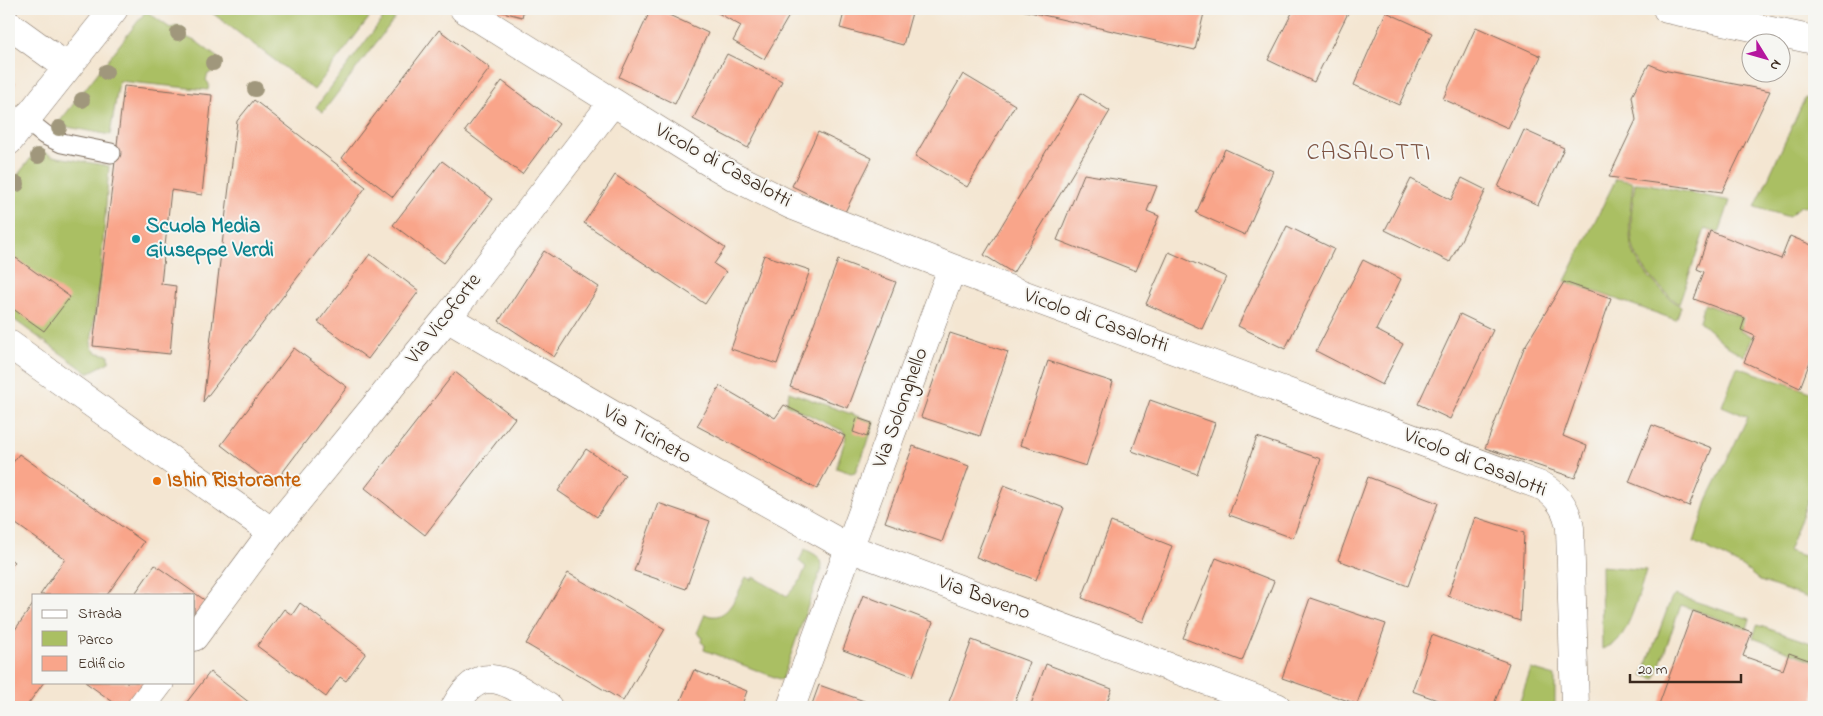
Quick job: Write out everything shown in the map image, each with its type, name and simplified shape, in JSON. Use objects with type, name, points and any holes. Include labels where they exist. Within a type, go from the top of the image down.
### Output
[{"type":"street","points":[[9,141],[114,9]]},
{"type":"street","name":"Vicolo di Casalotti","points":[[464,9],[711,163],[765,193],[792,205],[952,268],[1536,483],[1551,492],[1557,496],[1565,510],[1570,528],[1574,707]]},
{"type":"street","points":[[1667,9],[1814,40]]},
{"type":"street","points":[[9,25],[67,67]]},
{"type":"street","name":"Via Vicoforte","points":[[195,636],[272,532],[446,318],[613,102]]},
{"type":"street","name":"Via Solonghello","points":[[849,548],[952,268]]},
{"type":"street","name":"Via Ticineto","points":[[446,318],[673,450],[849,548]]},
{"type":"street","points":[[9,344],[272,532]]},
{"type":"street","points":[[791,707],[849,548]]},
{"type":"street","name":"Via Baveno","points":[[849,548],[1277,707]]},
{"type":"street","points":[[455,707],[469,686],[482,679],[507,683],[548,707]]},
{"type":"street","points":[[141,707],[158,684]]},
{"type":"lane","points":[[26,120],[45,136],[62,143],[111,153]]},
{"type":"green space","points":[[207,9],[373,9],[375,10],[314,90]]},
{"type":"green space","points":[[390,9],[402,9],[323,112],[316,107]]},
{"type":"green space","points":[[146,11],[170,28],[179,26],[184,30],[186,37],[197,42],[218,58],[206,80],[209,84],[208,90],[119,81],[110,135],[57,125]]},
{"type":"green space","points":[[1805,98],[1814,100],[1814,206],[1800,206],[1789,217],[1755,207]]},
{"type":"green space","points":[[38,149],[52,156],[109,166],[101,269],[91,343],[95,351],[109,355],[109,362],[88,373],[9,316],[9,186]]},
{"type":"green space","points":[[1616,179],[1633,182],[1630,213],[1631,244],[1638,261],[1651,279],[1681,307],[1676,320],[1565,281]]},
{"type":"green space","points":[[1635,183],[1730,201],[1719,233],[1705,229],[1679,304],[1652,278],[1640,262],[1633,246],[1631,223]]},
{"type":"green space","points":[[1704,304],[1743,318],[1740,331],[1753,337],[1744,356],[1727,346],[1699,321]]},
{"type":"green space","points":[[1737,367],[1814,393],[1814,486],[1788,551],[1814,559],[1814,600],[1760,581],[1743,567],[1694,542],[1708,498],[1748,417],[1722,406]]},
{"type":"green space","points":[[789,392],[874,422],[867,445],[855,472],[851,473],[836,468],[846,437],[843,431],[786,404]]},
{"type":"green space","points":[[805,549],[819,558],[822,566],[782,680],[704,650],[705,645],[701,642],[702,637],[697,633],[705,614],[720,615],[726,611],[731,606],[746,577],[751,580],[753,577],[787,596],[800,581],[806,567],[799,561]]},
{"type":"green space","points":[[1601,566],[1646,570],[1626,628],[1616,642],[1602,649]]},
{"type":"green space","points":[[1675,595],[1750,619],[1747,629],[1681,605],[1655,679],[1643,675],[1671,599]]},
{"type":"green space","points":[[1757,625],[1814,644],[1814,661],[1753,638]]},
{"type":"green space","points":[[1531,669],[1555,676],[1555,707],[1518,707]]},
{"type":"building","points":[[491,9],[524,9],[522,17]]},
{"type":"building","points":[[620,9],[633,9],[631,13]]},
{"type":"building","points":[[651,9],[656,9],[708,33],[675,104],[619,77]]},
{"type":"building","points":[[711,9],[793,9],[764,59],[733,41],[741,26]]},
{"type":"building","points":[[845,9],[913,9],[903,45],[840,28]]},
{"type":"building","points":[[1017,9],[1205,9],[1195,50]]},
{"type":"building","points":[[1294,9],[1350,9],[1314,82],[1268,60]]},
{"type":"building","points":[[1386,12],[1432,33],[1399,105],[1354,85]]},
{"type":"building","points":[[1476,27],[1541,56],[1508,128],[1443,99]]},
{"type":"building","points":[[439,30],[490,68],[393,197],[342,158]]},
{"type":"building","points":[[727,54],[782,81],[748,148],[693,119]]},
{"type":"building","points":[[1649,64],[1663,70],[1770,91],[1722,192],[1609,177],[1636,120],[1632,96]]},
{"type":"building","points":[[963,74],[1015,105],[967,187],[915,156]]},
{"type":"building","points":[[9,78],[16,83],[9,92]]},
{"type":"building","points":[[502,81],[559,124],[522,174],[465,131]]},
{"type":"building","name":"Scuola Media Giuseppe Verdi","points":[[124,86],[212,95],[202,195],[171,190],[161,284],[176,286],[170,354],[93,346]]},
{"type":"building","points":[[1081,93],[1110,111],[1013,273],[984,255]]},
{"type":"building","points":[[254,100],[366,187],[203,402],[237,121]]},
{"type":"building","points":[[1524,130],[1564,148],[1538,205],[1498,187]]},
{"type":"building","points":[[818,132],[872,158],[845,212],[792,186]]},
{"type":"building","points":[[1225,149],[1273,171],[1245,235],[1196,213]]},
{"type":"building","points":[[442,161],[493,199],[444,263],[393,225]]},
{"type":"building","points":[[1084,174],[1157,186],[1147,211],[1159,216],[1136,271],[1057,240]]},
{"type":"building","points":[[615,175],[725,248],[714,264],[726,272],[705,304],[584,223]]},
{"type":"building","points":[[1462,178],[1486,190],[1450,262],[1385,230],[1411,179],[1451,200]]},
{"type":"building","points":[[1287,226],[1334,249],[1285,349],[1238,326]]},
{"type":"building","points":[[1710,231],[1781,259],[1790,236],[1814,246],[1814,351],[1800,388],[1744,362],[1755,336],[1741,330],[1745,318],[1694,299],[1704,272],[1697,269]]},
{"type":"building","points":[[544,251],[599,287],[554,357],[499,321]]},
{"type":"building","points":[[1169,252],[1226,277],[1202,329],[1146,304]]},
{"type":"building","points":[[370,254],[419,291],[368,359],[318,322]]},
{"type":"building","points":[[764,255],[810,270],[777,364],[731,349]]},
{"type":"building","points":[[16,258],[70,297],[44,331],[9,306],[9,267]]},
{"type":"building","points":[[838,260],[896,282],[848,408],[790,387]]},
{"type":"building","points":[[1363,260],[1401,279],[1376,330],[1403,344],[1382,385],[1316,351]]},
{"type":"building","points":[[1564,282],[1611,298],[1563,436],[1587,446],[1575,478],[1485,448],[1524,348]]},
{"type":"building","points":[[1460,314],[1493,330],[1450,419],[1418,404]]},
{"type":"building","points":[[950,333],[1008,352],[980,436],[921,417]]},
{"type":"building","points":[[294,348],[347,387],[273,485],[221,445]]},
{"type":"building","points":[[1048,361],[1113,382],[1086,466],[1020,445]]},
{"type":"building","points":[[455,372],[515,418],[425,535],[365,488]]},
{"type":"building","points":[[720,386],[775,418],[784,405],[845,436],[817,489],[697,426]]},
{"type":"building","points":[[1150,400],[1215,423],[1197,474],[1132,451]]},
{"type":"building","points":[[857,418],[872,423],[867,437],[853,432]]},
{"type":"building","points":[[1652,425],[1712,448],[1689,506],[1629,482]]},
{"type":"building","points":[[1257,437],[1321,459],[1293,538],[1229,515]]},
{"type":"building","points":[[913,446],[969,466],[942,542],[885,522]]},
{"type":"building","points":[[586,449],[625,475],[597,517],[558,491]]},
{"type":"building","points":[[19,454],[144,542],[108,594],[41,594],[65,559],[9,519],[9,468]]},
{"type":"building","points":[[1368,477],[1438,503],[1408,586],[1338,560]]},
{"type":"building","points":[[1004,485],[1064,508],[1036,580],[976,557]]},
{"type":"building","points":[[658,503],[710,521],[686,589],[634,571]]},
{"type":"building","points":[[1475,517],[1524,533],[1520,621],[1448,596]]},
{"type":"building","points":[[1111,522],[1172,546],[1143,622],[1082,598]]},
{"type":"building","points":[[9,558],[14,562],[9,569]]},
{"type":"building","points":[[1216,558],[1274,581],[1242,661],[1183,638]]},
{"type":"building","points":[[155,565],[206,601],[195,617],[195,594],[135,594]]},
{"type":"building","points":[[568,573],[665,629],[623,701],[526,644]]},
{"type":"building","points":[[863,595],[933,622],[913,676],[843,650]]},
{"type":"building","points":[[1310,598],[1386,624],[1357,704],[1282,678]]},
{"type":"building","points":[[300,603],[366,653],[346,681],[340,677],[326,697],[257,646],[284,609],[292,615]]},
{"type":"building","points":[[32,606],[32,684],[43,684],[26,707],[9,707],[9,638]]},
{"type":"building","points":[[1693,611],[1752,632],[1743,656],[1783,670],[1789,653],[1814,662],[1814,707],[1658,707]]},
{"type":"building","points":[[1432,635],[1509,663],[1493,707],[1457,707],[1412,691]]},
{"type":"building","points":[[972,640],[1030,662],[1013,707],[947,707]]},
{"type":"building","points":[[1046,664],[1112,689],[1105,707],[1030,707]]},
{"type":"building","points":[[694,670],[747,691],[741,707],[678,707]]},
{"type":"building","points":[[210,672],[255,707],[183,707]]},
{"type":"building","points":[[88,684],[147,684],[130,707],[120,707]]},
{"type":"building","points":[[819,685],[881,707],[811,707]]},
{"type":"place","name":"Scuola Media Giuseppe Verdi","points":[[136,239]]},
{"type":"place","name":"Ishin Ristorante","points":[[157,481]]},
{"type":"district","name":"CASALOTTI","points":[[1369,153]]}]
